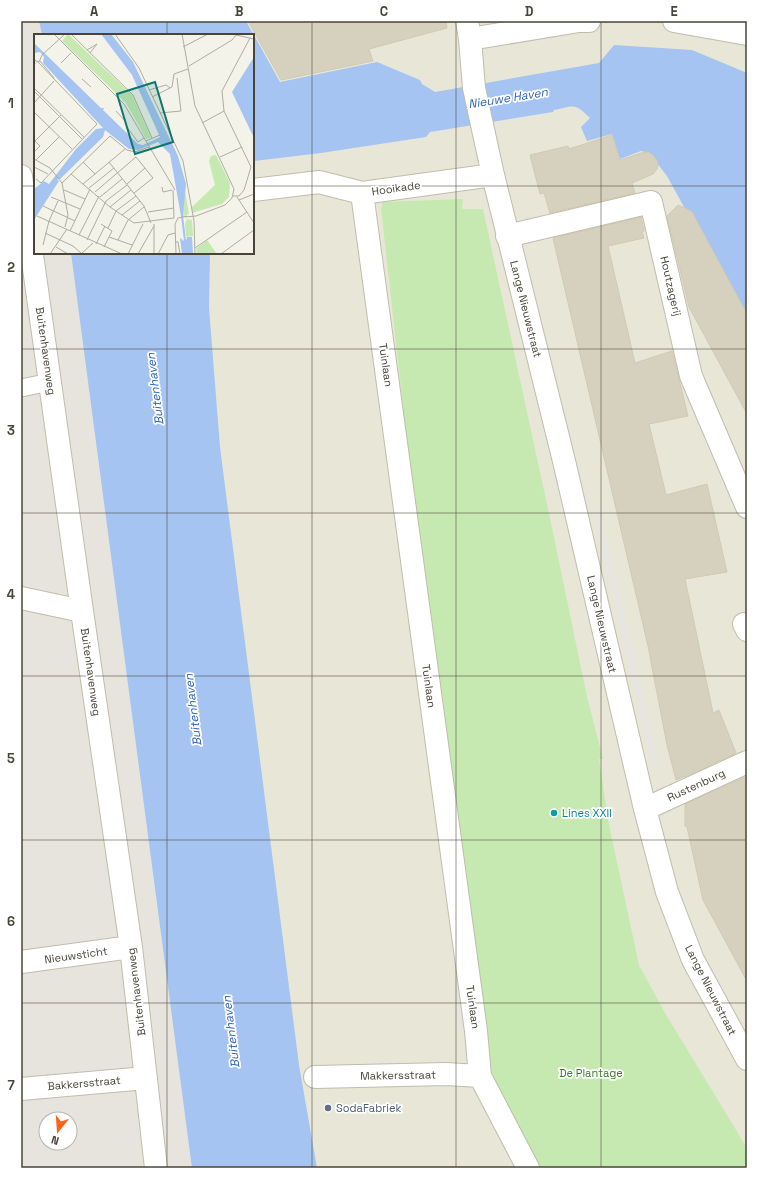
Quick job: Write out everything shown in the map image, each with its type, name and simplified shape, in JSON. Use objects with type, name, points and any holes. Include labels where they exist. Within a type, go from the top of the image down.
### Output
[{"type":"street","points":[[469,30],[588,21]]},
{"type":"street","points":[[674,21],[746,29]]},
{"type":"street","name":"Lange Nieuwstraat","points":[[469,30],[474,88],[492,175],[564,461],[645,809],[667,892],[693,960],[747,1059]]},
{"type":"street","name":"Hooikade","points":[[254,190],[319,182],[362,193],[492,175]]},
{"type":"street","name":"Buitenhavenweg","points":[[21,176],[131,947],[156,1168]]},
{"type":"street","name":"Tuinlaan","points":[[362,193],[476,1031],[480,1076],[528,1168]]},
{"type":"street","name":"Houtzagerij","points":[[507,236],[651,202],[692,376],[747,507]]},
{"type":"street","points":[[21,598],[82,611]]},
{"type":"street","name":"Rustenburg","points":[[645,809],[747,762]]},
{"type":"street","name":"Nieuwsticht","points":[[21,962],[131,947]]},
{"type":"street","name":"Makkersstraat","points":[[315,1077],[446,1074],[480,1076]]},
{"type":"street","name":"Bakkersstraat","points":[[21,1089],[146,1078]]},
{"type":"lane","points":[[21,388],[50,382]]},
{"type":"shaded area","points":[[21,21],[747,21],[747,1168],[21,1168]]},
{"type":"shaded area","points":[[21,21],[98,21],[100,34],[34,34],[34,254],[132,254],[259,1168],[21,1168]]},
{"type":"shaded area","points":[[599,509],[660,768],[653,770],[592,511]]},
{"type":"shaded area","points":[[462,989],[467,1031],[459,1031],[454,990]]},
{"type":"green space","name":"De Plantage","points":[[463,199],[462,209],[483,209],[587,697],[603,759],[599,759],[609,825],[639,965],[665,1013],[747,1148],[747,1168],[535,1168],[488,1082],[416,523],[381,208],[382,202]]},
{"type":"water","points":[[39,21],[246,21],[253,34],[42,34]]},
{"type":"water","name":"Nieuwe Haven","points":[[254,35],[280,82],[377,62],[420,80],[422,84],[435,92],[599,63],[614,45],[692,50],[747,73],[747,322],[667,176],[649,153],[641,151],[620,159],[612,134],[587,141],[581,127],[590,118],[577,107],[574,106],[554,110],[553,112],[430,132],[426,137],[321,153],[254,161]]},
{"type":"water","name":"Buitenhaven","points":[[71,254],[210,254],[209,308],[220,447],[299,1065],[317,1168],[192,1168]]},
{"type":"building","points":[[248,21],[446,21],[447,28],[369,49],[373,61],[281,80]]},
{"type":"building","points":[[612,135],[620,160],[648,152],[653,155],[658,162],[657,169],[653,174],[632,183],[635,193],[550,213],[544,193],[540,194],[530,155],[568,146],[569,149]]},
{"type":"building","points":[[678,205],[692,212],[747,314],[747,414],[689,307],[667,216]]},
{"type":"building","points":[[641,217],[644,238],[608,246],[635,363],[672,351],[688,416],[649,424],[666,495],[707,484],[727,572],[685,579],[713,713],[719,710],[736,753],[676,780],[667,745],[648,646],[553,238]]},
{"type":"building","points":[[745,777],[747,781],[747,981],[703,900],[687,827],[685,826],[685,804]]},
{"type":"place","name":"Lines XXII","points":[[554,813]]},
{"type":"place","name":"SodaFabriek","points":[[328,1108]]}]
